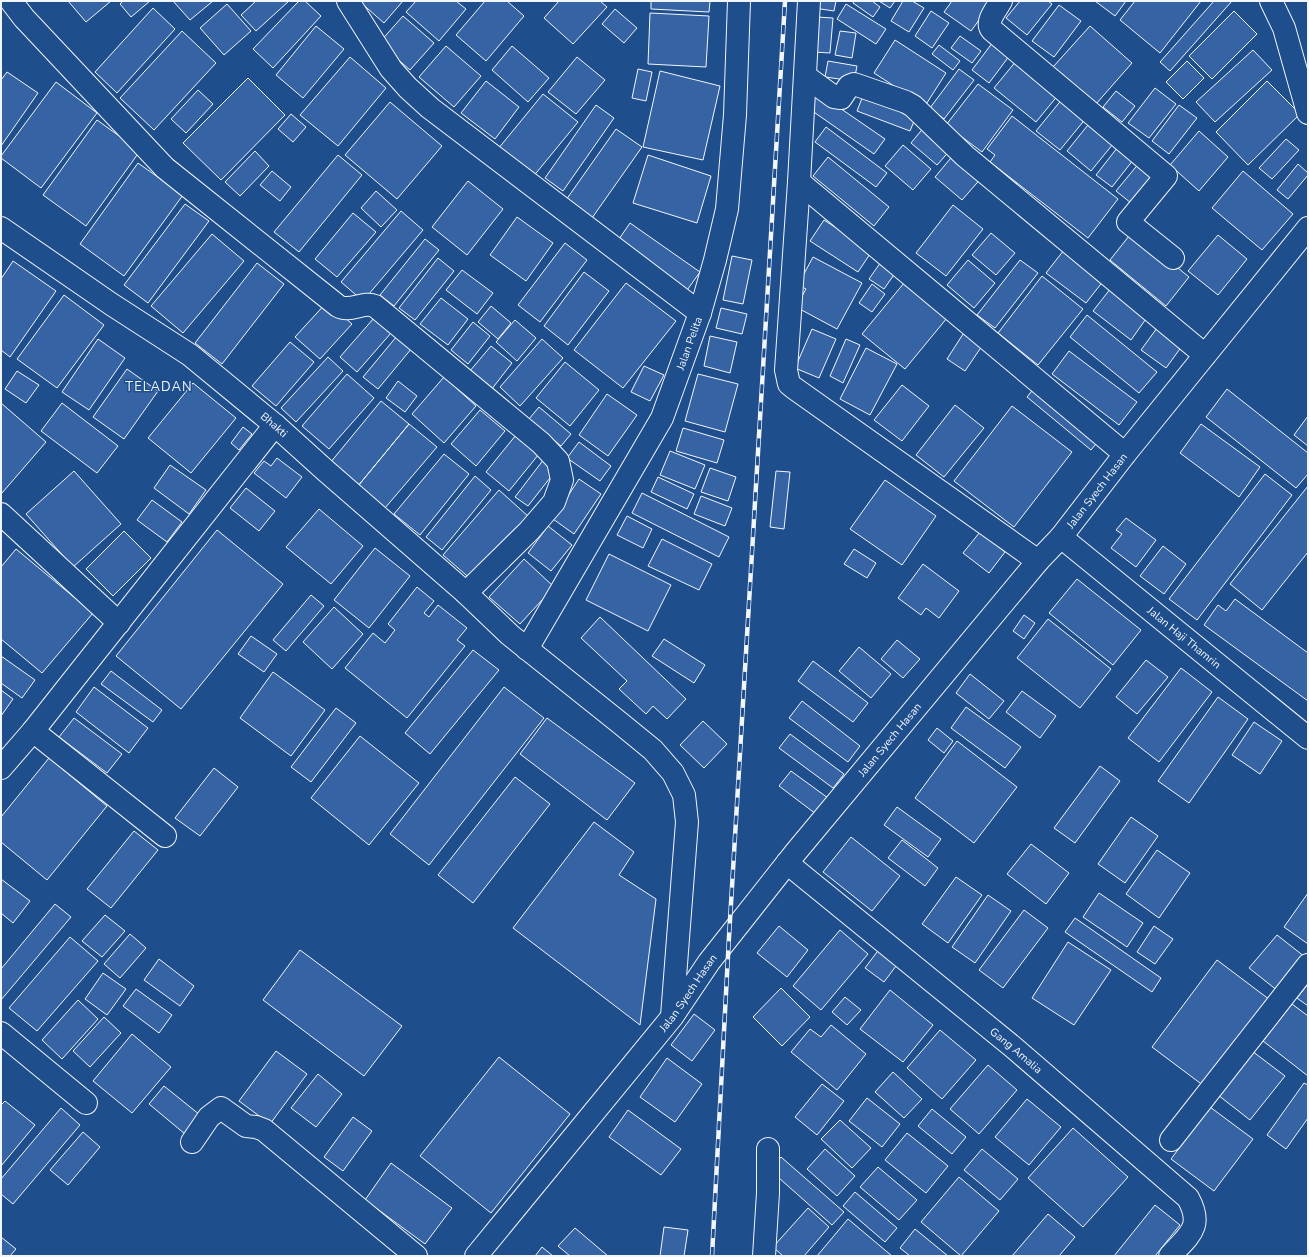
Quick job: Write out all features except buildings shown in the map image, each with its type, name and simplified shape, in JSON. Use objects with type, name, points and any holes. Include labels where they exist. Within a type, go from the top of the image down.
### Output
[{"type":"street","points":[[11,1],[24,18],[165,168],[338,306],[346,308],[368,304],[375,306],[541,443],[558,461],[562,480],[554,502],[529,532],[466,593]]},
{"type":"street","points":[[348,1],[391,69],[408,88],[430,108],[700,313]]},
{"type":"street","name":"Jalan Pelita","points":[[527,649],[652,438],[662,418],[700,313],[715,260],[727,209],[735,115],[739,1]]},
{"type":"street","points":[[810,1],[786,370],[789,384],[1038,561]]},
{"type":"street","points":[[1001,1],[989,23],[989,27],[1166,176],[1128,222],[1173,258]]},
{"type":"street","points":[[1271,1],[1284,28],[1308,113]]},
{"type":"street","points":[[805,76],[834,97],[841,98],[849,86],[854,84],[906,102],[913,106],[965,156],[1205,355]]},
{"type":"street","points":[[799,182],[1126,454]]},
{"type":"street","name":"Bhakti","points":[[1,228],[111,304],[190,355],[275,425],[466,593],[510,635],[652,750],[673,772],[684,795],[687,822],[672,1017]]},
{"type":"street","name":"Jalan Syech Hasan","points":[[476,1256],[672,1017],[709,962],[787,863],[1038,561],[1061,537],[1308,228]]},
{"type":"street","points":[[1,768],[33,731],[275,425]]},
{"type":"street","points":[[1,514],[119,623]]},
{"type":"street","name":"Jalan Haji Thamrin","points":[[1061,537],[1308,738]]},
{"type":"street","points":[[33,731],[165,836]]},
{"type":"street","name":"Gang Amalia","points":[[787,863],[1013,1047],[1188,1198],[1193,1207],[1195,1224],[1193,1230],[1170,1256]]},
{"type":"street","points":[[1171,1140],[1308,965]]},
{"type":"street","points":[[1,1033],[86,1103]]},
{"type":"street","points":[[192,1142],[209,1117],[221,1108],[246,1126],[264,1130],[416,1256]]},
{"type":"street","points":[[764,1256],[768,1193],[768,1149]]},
{"type":"railway","points":[[712,1256],[729,937],[785,1]]},
{"type":"district","name":"TELADAN","points":[[159,386]]}]
